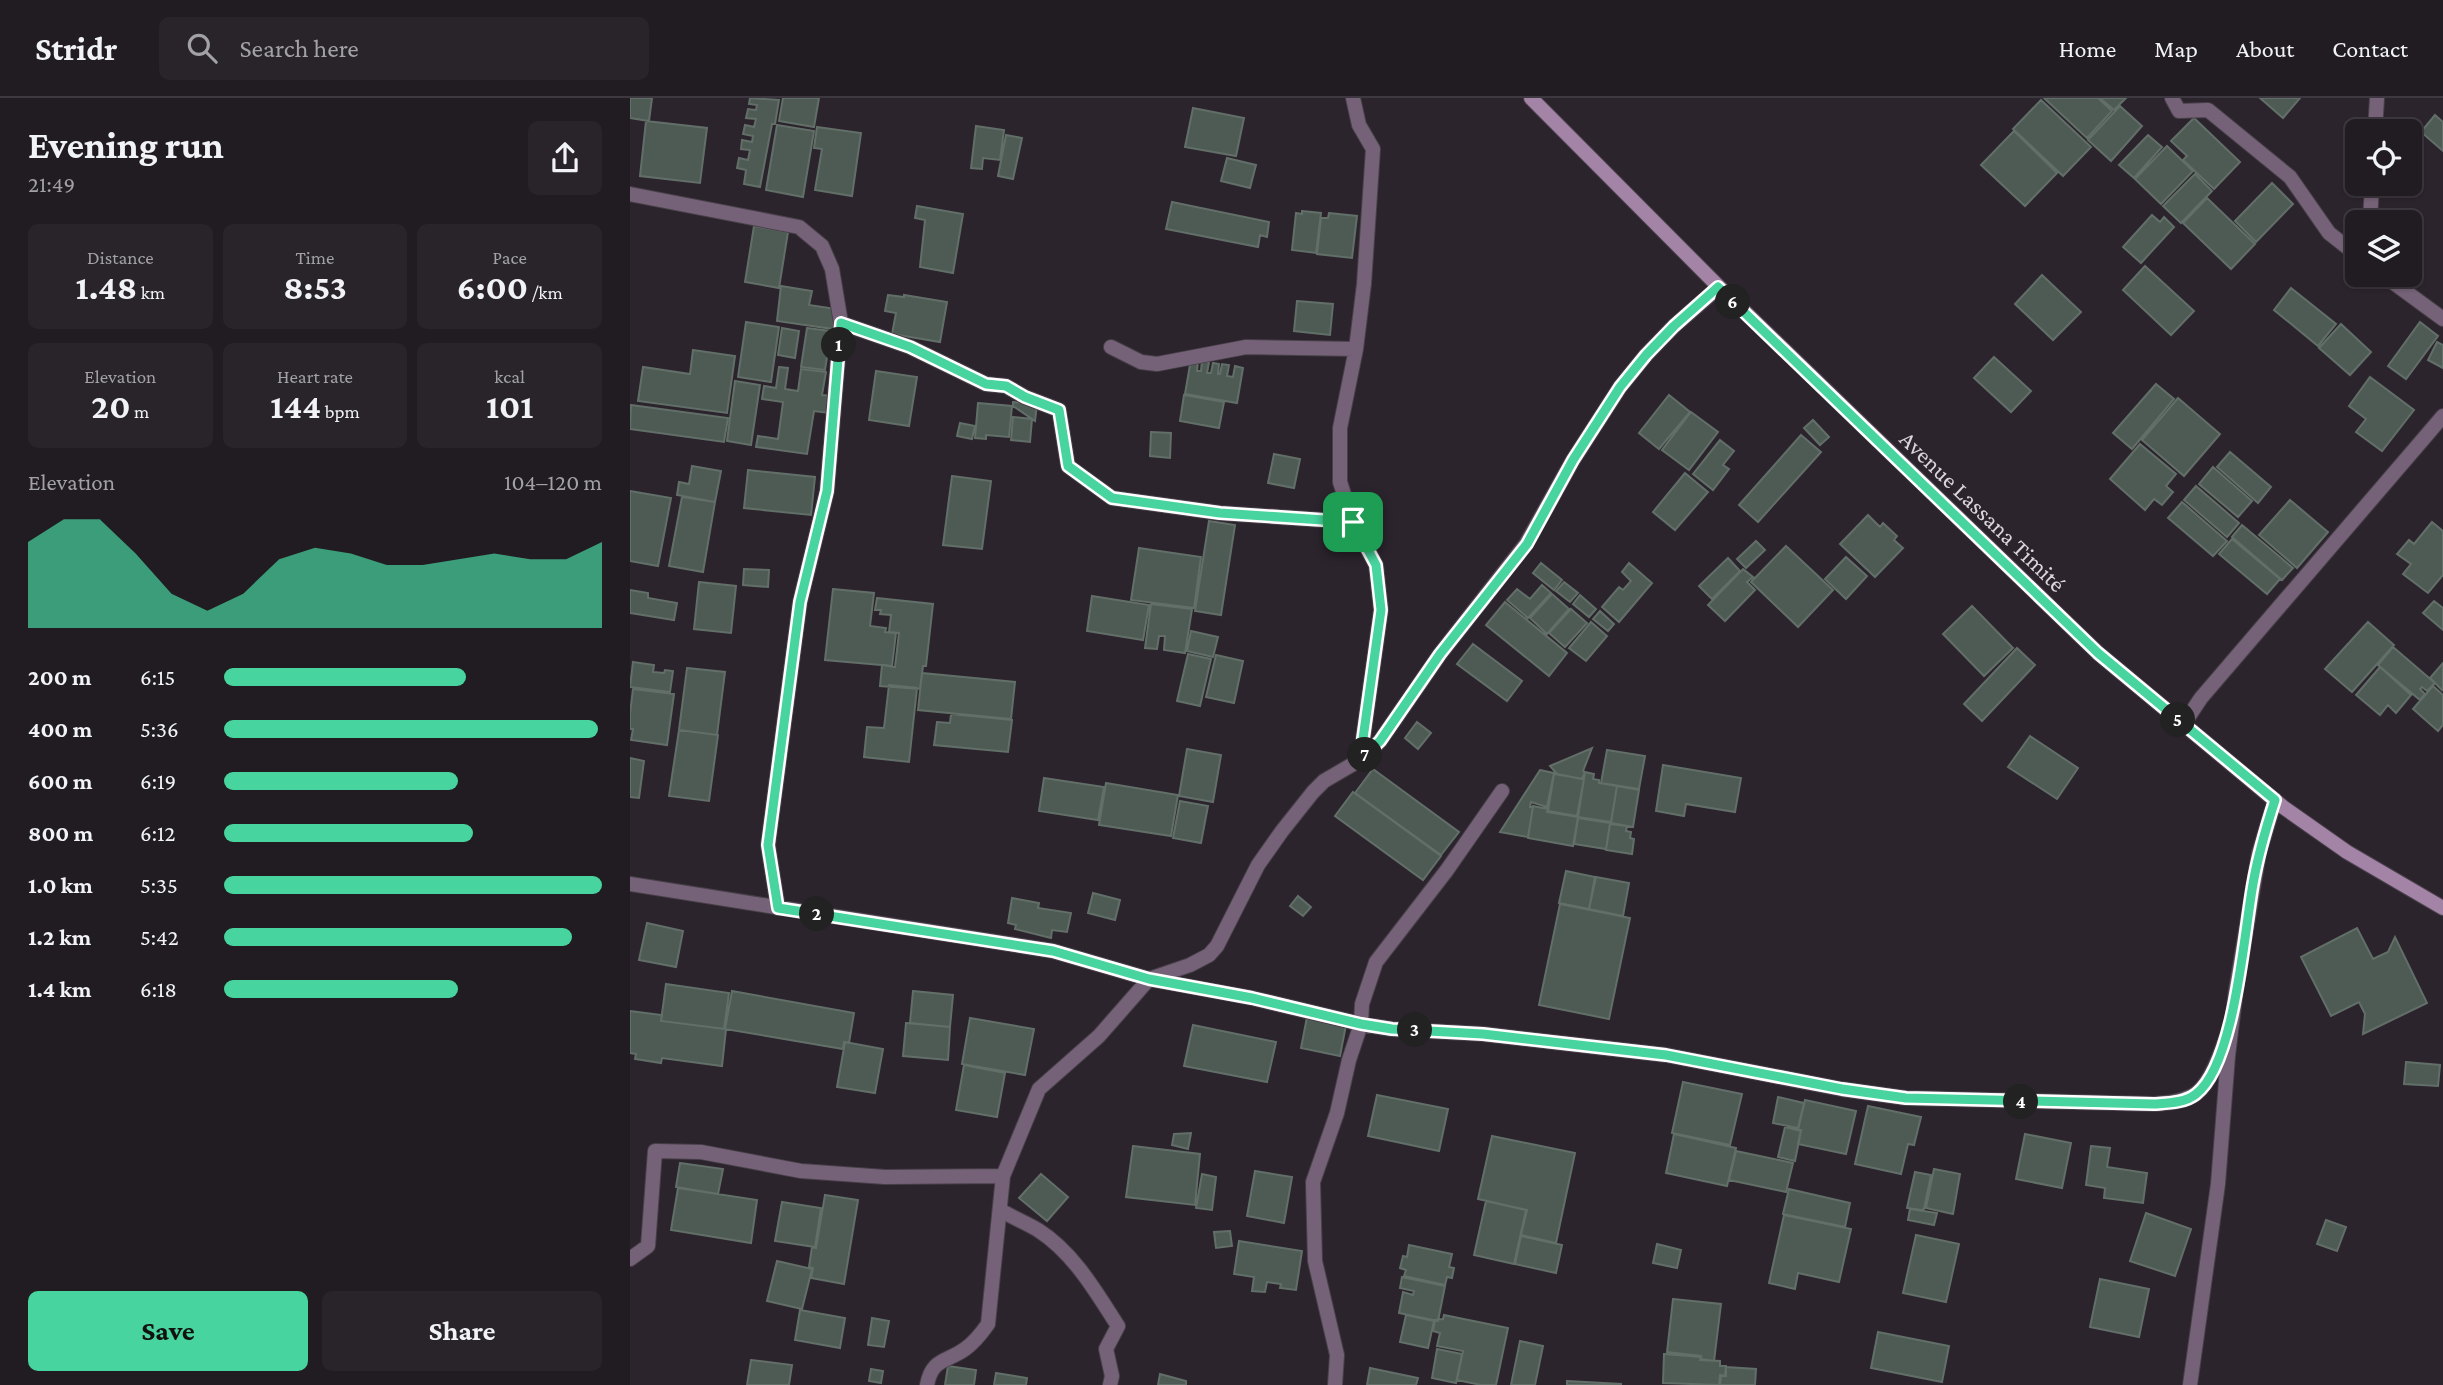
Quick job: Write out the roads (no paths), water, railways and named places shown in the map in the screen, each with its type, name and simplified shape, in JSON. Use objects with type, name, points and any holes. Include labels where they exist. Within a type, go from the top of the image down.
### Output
[{"type":"street","points":[[1353,98],[1359,125],[1373,149],[1364,284],[1356,349],[1340,428],[1340,482],[1353,522],[1376,565],[1381,610],[1360,760]]},
{"type":"street","name":"Avenue Lassana Timité","points":[[1531,98],[1718,287],[2098,653],[2275,800],[2347,852],[2443,908]]},
{"type":"street","points":[[2172,98],[2179,111],[2208,110],[2290,177],[2329,233],[2345,246]]},
{"type":"street","points":[[2376,119],[2377,98]]},
{"type":"street","points":[[630,194],[799,227],[822,246],[832,269],[841,323],[827,491],[800,602],[768,845],[778,908]]},
{"type":"street","points":[[927,1385],[940,1360],[963,1351],[988,1324],[1003,1176],[1039,1089],[1099,1035],[1149,979],[1190,965],[1209,955],[1226,931],[1258,865],[1312,792],[1340,770],[1360,760],[1380,741],[1440,654],[1527,544],[1573,460],[1620,387],[1674,326],[1718,287]]},
{"type":"street","points":[[2400,287],[2443,318]]},
{"type":"street","points":[[841,323],[910,347],[986,384],[1006,386],[1025,397],[1059,410],[1068,466],[1112,498],[1220,513],[1353,522]]},
{"type":"street","points":[[1111,347],[1142,362],[1157,364],[1246,347],[1356,349]]},
{"type":"street","points":[[2183,725],[2201,698],[2443,416]]},
{"type":"street","points":[[1335,1385],[1337,1355],[1315,1261],[1313,1182],[1337,1112],[1349,1060],[1361,1024],[1362,1004],[1376,962],[1447,870],[1502,791]]},
{"type":"street","points":[[2190,1385],[2218,1184],[2231,1024],[2259,853],[2275,800]]},
{"type":"street","points":[[630,884],[1053,951],[1149,979],[1252,998],[1361,1024],[1392,1029],[1483,1034],[1666,1055],[1842,1089],[1906,1098],[2154,1104],[2178,1102],[2195,1095],[2204,1084],[2218,1060],[2231,1024]]},
{"type":"street","points":[[630,1259],[648,1247],[655,1151],[701,1152],[801,1171],[885,1177],[1003,1176]]},
{"type":"street","points":[[1000,1210],[1040,1231],[1072,1259],[1118,1326],[1106,1349],[1112,1376],[1110,1385]]}]
